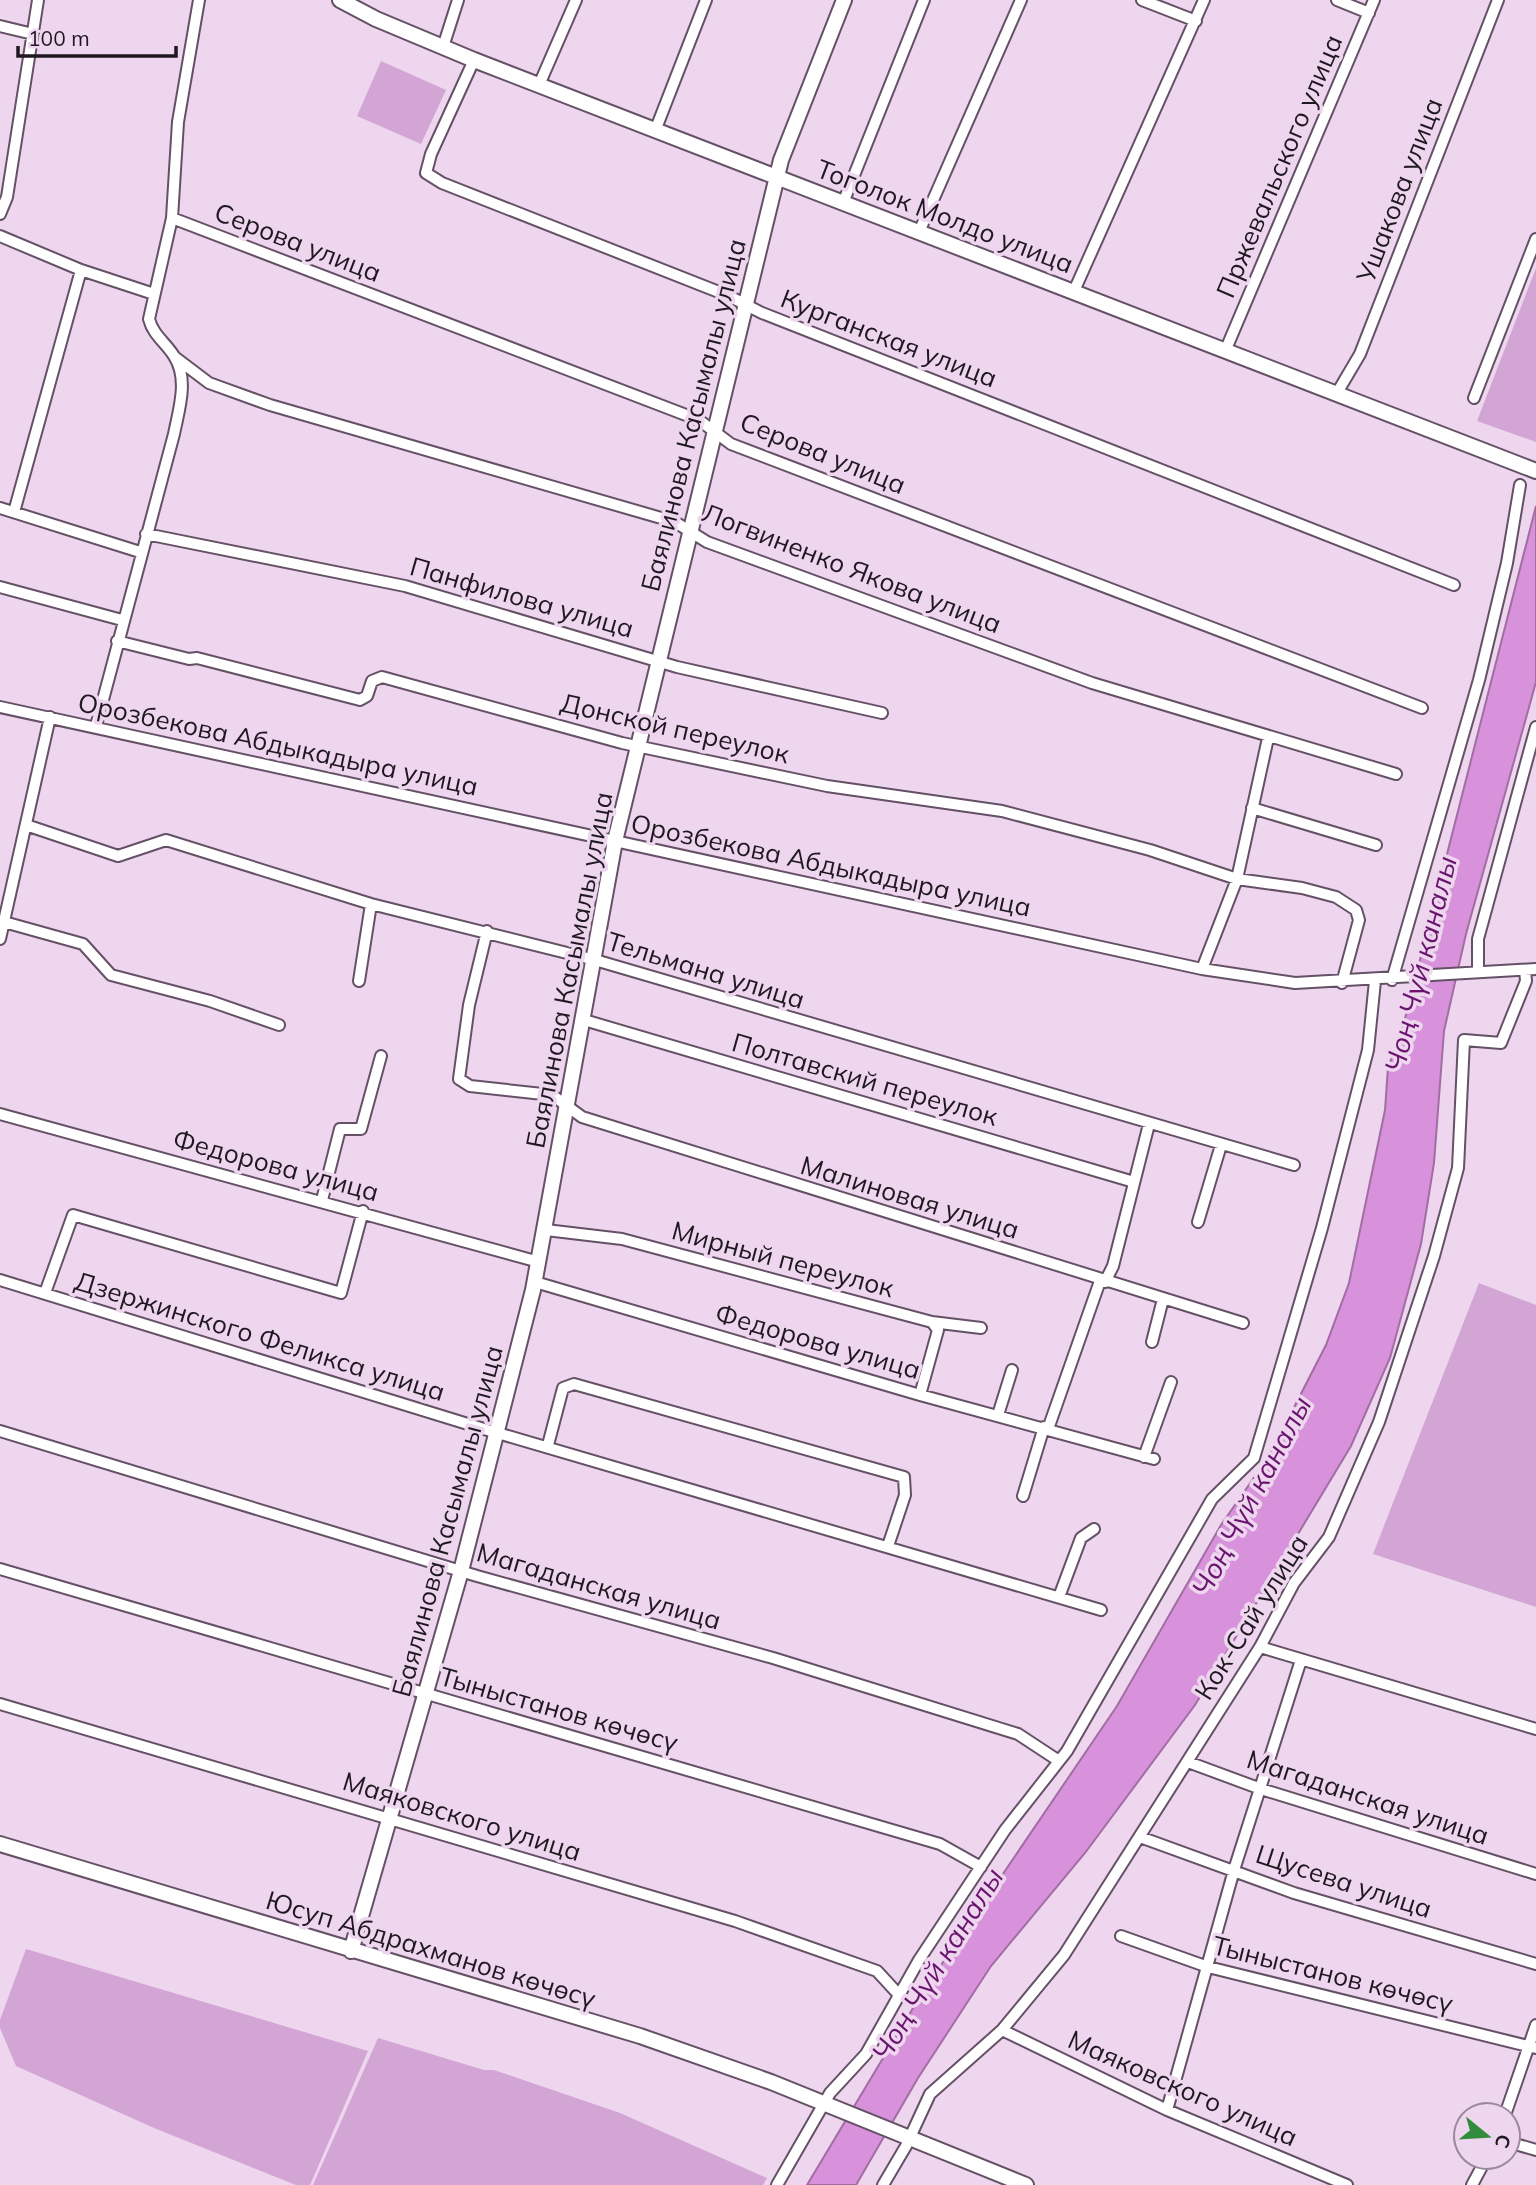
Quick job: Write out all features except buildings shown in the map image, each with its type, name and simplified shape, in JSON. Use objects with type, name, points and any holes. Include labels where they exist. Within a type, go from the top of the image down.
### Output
[{"type":"main road","name":"Тоголок Молдо улица","points":[[340,0],[474,60],[1533,470]]},
{"type":"main road","name":"Баялинова Касымалы улица","points":[[351,1951],[461,1571],[499,1432],[535,1282],[615,841],[776,177],[844,0]]},
{"type":"main road","name":"Юсуп Абдрахманов көчөсү","points":[[0,1844],[640,2036],[824,2103],[1026,2185]]},
{"type":"street","points":[[0,214],[7,197],[38,0]]},
{"type":"street","name":"Логвиненко Якова улица","points":[[199,0],[178,122],[172,218],[149,319],[151,329],[176,358],[209,383],[270,405],[675,522],[707,542],[1092,683],[1268,738],[1396,774]]},
{"type":"street","points":[[443,47],[458,0]]},
{"type":"street","points":[[539,85],[576,0]]},
{"type":"street","points":[[655,131],[706,0]]},
{"type":"street","points":[[843,203],[923,0]]},
{"type":"street","points":[[919,232],[1021,0]]},
{"type":"street","points":[[1142,0],[1196,20]]},
{"type":"street","points":[[1074,291],[1204,0]]},
{"type":"street","points":[[1337,0],[1369,13]]},
{"type":"street","name":"Пржевальского улица","points":[[1226,349],[1374,0]]},
{"type":"street","name":"Ушакова улица","points":[[1337,393],[1360,354],[1498,0]]},
{"type":"street","points":[[0,26],[33,34]]},
{"type":"street","name":"Курганская улица","points":[[474,60],[430,154],[426,173],[442,183],[729,296],[745,306],[1454,584]]},
{"type":"street","name":"Серова улица","points":[[172,218],[699,420],[731,444],[1422,708]]},
{"type":"street","points":[[0,236],[81,270],[155,294]]},
{"type":"street","points":[[1474,398],[1536,239]]},
{"type":"street","points":[[14,512],[81,270]]},
{"type":"street","points":[[96,726],[140,552],[174,433],[183,385],[176,358]]},
{"type":"street","points":[[1397,979],[1479,680],[1507,563],[1520,485]]},
{"type":"street","points":[[0,508],[140,552]]},
{"type":"street","name":"Панфилова улица","points":[[146,534],[405,586],[659,659],[677,667],[882,713]]},
{"type":"street","points":[[0,587],[122,621]]},
{"type":"street","name":"Донской переулок","points":[[117,641],[188,659],[197,658],[360,700],[367,696],[372,681],[382,677],[638,746],[827,786],[1002,811],[1150,850],[1237,879],[1302,888],[1336,897],[1356,910],[1359,920],[1342,982]]},
{"type":"street","name":"Орозбекова Абдыкадыра улица","points":[[0,706],[1202,970],[1295,983],[1375,981],[1531,970]]},
{"type":"street","points":[[0,939],[50,717]]},
{"type":"street","points":[[1474,973],[1478,939],[1532,756],[1536,727]]},
{"type":"street","points":[[1202,970],[1237,879],[1268,738]]},
{"type":"street","points":[[1252,808],[1376,845]]},
{"type":"street","name":"Тельмана улица","points":[[26,825],[118,856],[166,840],[371,904],[595,960],[1294,1165]]},
{"type":"street","points":[[359,981],[371,904]]},
{"type":"street","points":[[4,922],[83,944],[111,975],[210,1001],[279,1025]]},
{"type":"street","name":"Малиновая улица","points":[[487,931],[469,1005],[459,1079],[470,1086],[552,1094],[582,1117],[1243,1323]]},
{"type":"street","name":"Кок-Сай улица","points":[[883,2185],[903,2136],[930,2094],[1002,2030],[1064,1955],[1260,1647],[1294,1583],[1329,1537],[1379,1422],[1434,1256],[1458,1168],[1465,1041],[1501,1043],[1531,970]]},
{"type":"street","points":[[777,2185],[824,2103],[866,2054],[919,1960],[981,1867],[1059,1761],[1212,1499],[1254,1458],[1322,1228],[1368,1050],[1375,981]]},
{"type":"street","name":"Полтавский переулок","points":[[584,1020],[1134,1182]]},
{"type":"street","points":[[322,1200],[340,1129],[361,1129],[381,1056]]},
{"type":"street","name":"Федорова улица","points":[[0,1114],[363,1211],[539,1262]]},
{"type":"street","points":[[1023,1496],[1102,1281],[1114,1266],[1149,1124]]},
{"type":"street","points":[[1198,1222],[1221,1145]]},
{"type":"street","points":[[45,1293],[74,1215],[341,1293],[363,1211]]},
{"type":"street","name":"Мирный переулок","points":[[546,1230],[622,1238],[932,1322],[981,1328]]},
{"type":"street","name":"Дзержинского Феликса улица","points":[[0,1280],[499,1432],[1101,1610]]},
{"type":"street","name":"Федорова улица","points":[[535,1282],[920,1395],[1149,1458],[1171,1382]]},
{"type":"street","points":[[1153,1342],[1163,1299]]},
{"type":"street","points":[[920,1395],[939,1330],[932,1322]]},
{"type":"street","points":[[998,1415],[1012,1370]]},
{"type":"street","points":[[548,1445],[563,1388],[574,1384],[904,1476],[905,1495],[888,1546]]},
{"type":"street","name":"Магаданская улица","points":[[0,1432],[461,1571],[773,1658],[1018,1734],[1059,1761]]},
{"type":"street","points":[[1059,1597],[1082,1538],[1094,1529]]},
{"type":"street","name":"Тыныстанов көчөсү","points":[[0,1569],[940,1844],[981,1867]]},
{"type":"street","points":[[1260,1647],[1536,1729]]},
{"type":"street","points":[[1167,2110],[1234,1870],[1301,1660]]},
{"type":"street","name":"Маяковского улица","points":[[0,1704],[735,1921],[877,1971],[900,1996]]},
{"type":"street","name":"Магаданская улица","points":[[1188,1762],[1261,1788],[1536,1874]]},
{"type":"street","name":"Щусева улица","points":[[1140,1837],[1309,1898],[1536,1964]]},
{"type":"street","name":"Тыныстанов көчөсү","points":[[1121,1936],[1208,1968],[1532,2047]]},
{"type":"street","points":[[1511,2101],[1532,2047],[1536,2025]]},
{"type":"street","name":"Маяковского улица","points":[[1002,2030],[1167,2110],[1347,2185]]},
{"type":"shaded area","points":[[381,61],[446,90],[421,144],[357,116]]},
{"type":"shaded area","points":[[1536,268],[1536,442],[1477,421]]},
{"type":"shaded area","points":[[1479,1283],[1536,1305],[1536,1607],[1373,1554]]},
{"type":"shaded area","points":[[26,1949],[368,2051],[310,2185],[296,2185],[154,2128],[16,2066],[0,2028],[0,2020]]},
{"type":"shaded area","points":[[378,2038],[484,2070],[494,2070],[620,2113],[767,2178],[763,2185],[313,2185]]},
{"type":"water","name":"Чоң Чүй каналы","points":[[1536,506],[1536,682],[1466,934],[1444,1031],[1434,1163],[1421,1244],[1390,1358],[1351,1446],[1195,1705],[1085,1853],[991,1966],[918,2078],[856,2185],[807,2185],[922,1993],[1117,1706],[1221,1525],[1269,1456],[1326,1345],[1349,1283],[1385,1110],[1388,1067],[1400,1038]]}]
